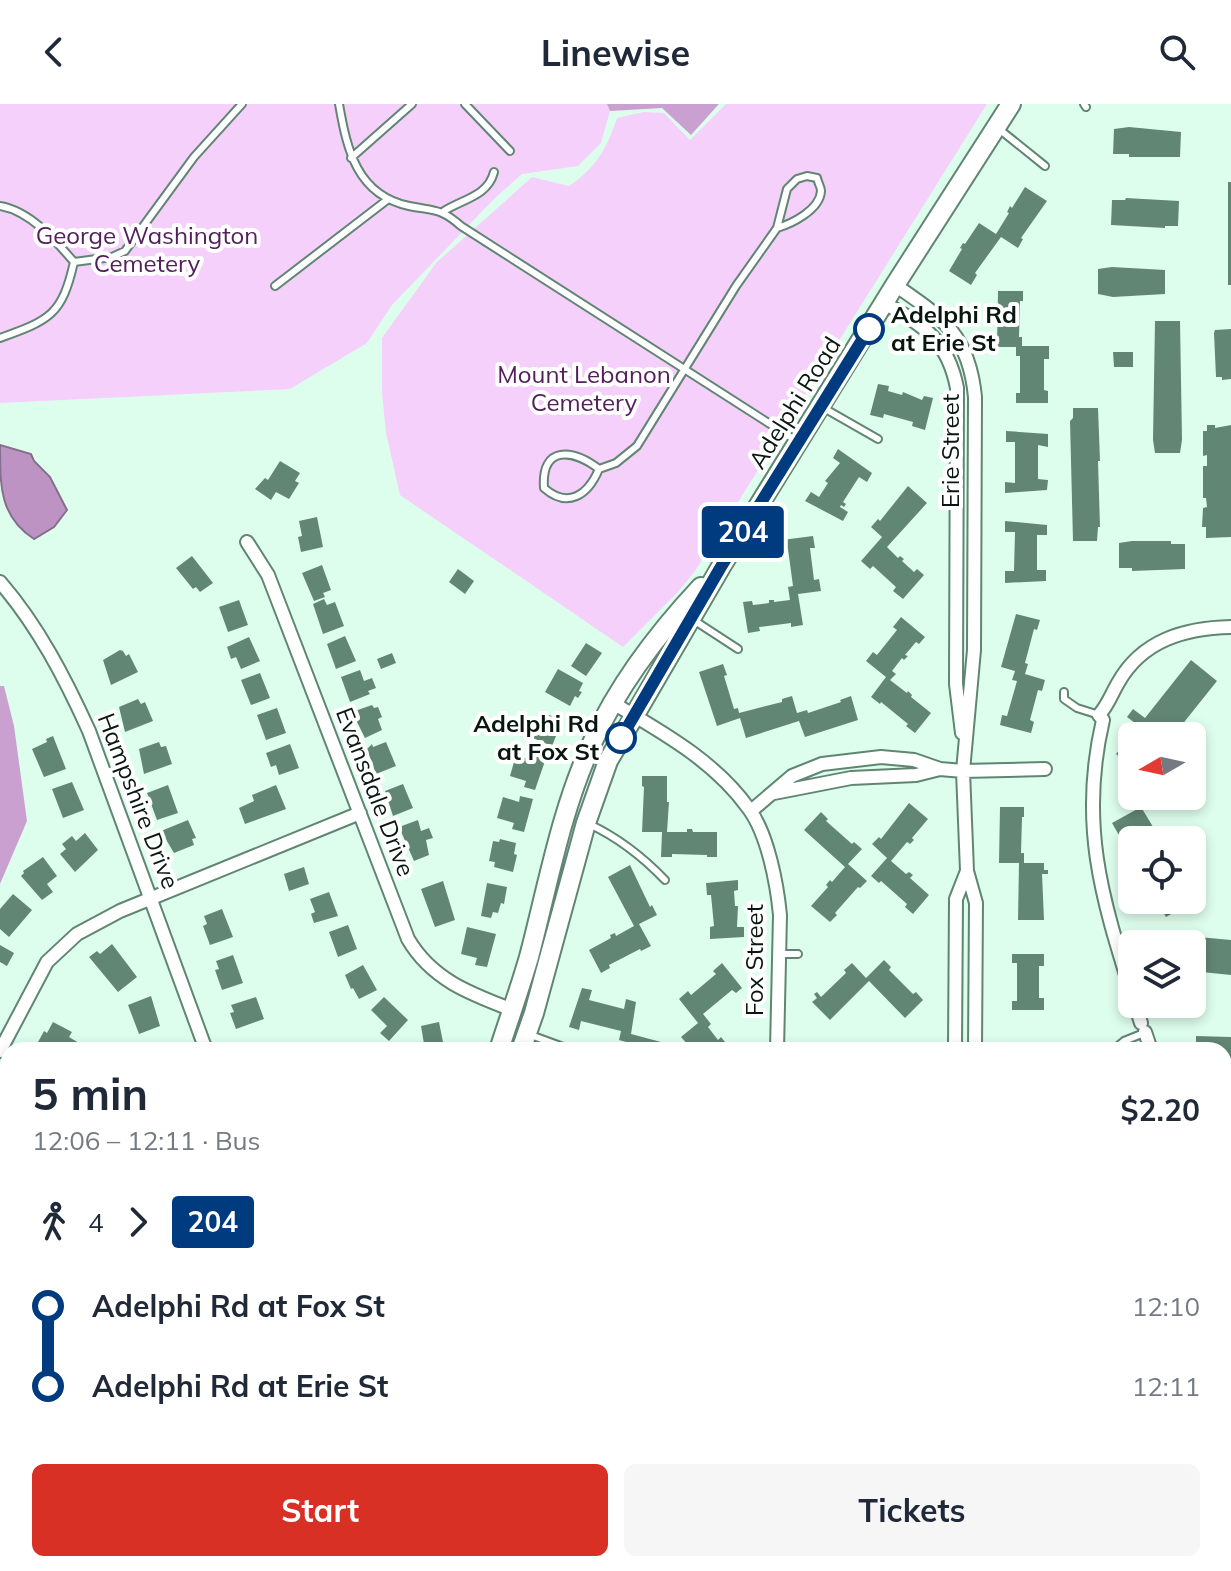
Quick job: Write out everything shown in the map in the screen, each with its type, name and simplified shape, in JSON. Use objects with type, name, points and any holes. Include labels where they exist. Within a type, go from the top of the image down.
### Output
[{"type":"main road","name":"Adelphi Road","points":[[524,1042],[586,823],[608,761],[722,565],[1011,104]]},
{"type":"main road","name":"Adelphi Road","points":[[502,1042],[575,787],[593,741],[635,666],[677,613],[722,565]]},
{"type":"street","name":"Erie Street","points":[[895,285],[933,311],[954,333],[972,370],[975,397],[973,688],[963,771],[967,871],[976,910],[975,1042]]},
{"type":"street","name":"Erie Street","points":[[884,303],[913,319],[939,343],[952,364],[957,388],[956,684],[964,752]]},
{"type":"street","name":"Evansdale Drive","points":[[247,542],[268,575],[408,939],[418,957],[456,987],[513,1010]]},
{"type":"street","name":"Hampshire Drive","points":[[0,582],[30,620],[89,731],[203,1042]]},
{"type":"street","points":[[1118,943],[1095,858],[1091,823],[1096,748],[1103,720],[1099,715],[1135,661],[1159,642],[1185,631],[1231,627]]},
{"type":"street","points":[[956,648],[974,650]]},
{"type":"street","name":"Fox Street","points":[[613,703],[690,750],[730,786],[751,811],[762,836],[778,895],[777,1042]]},
{"type":"street","points":[[751,811],[792,776],[822,764],[881,757],[914,760],[940,769],[963,771],[1045,769]]},
{"type":"street","points":[[895,776],[897,758]]},
{"type":"street","points":[[822,764],[825,784]]},
{"type":"street","points":[[774,793],[851,778],[916,775],[940,769]]},
{"type":"street","points":[[5,1042],[47,962],[87,928],[250,855],[360,813]]},
{"type":"street","name":"Erie Street","points":[[955,1042],[956,899],[967,871]]},
{"type":"street","points":[[956,910],[976,910]]},
{"type":"street","points":[[1140,1018],[1148,1042]]},
{"type":"lane","points":[[74,262],[112,257],[125,251],[194,157],[242,104]]},
{"type":"lane","points":[[339,104],[351,158],[366,181],[387,200],[444,211],[461,226],[799,443]]},
{"type":"lane","points":[[351,158],[412,104]]},
{"type":"lane","points":[[465,104],[510,151]]},
{"type":"lane","points":[[997,127],[1045,166]]},
{"type":"lane","points":[[444,211],[485,190],[494,172]]},
{"type":"lane","points":[[599,469],[584,458],[567,454],[553,458],[543,472],[544,488],[554,497],[567,499],[583,492],[593,483],[599,469],[616,463],[637,446],[736,286],[777,228],[787,189],[797,179],[807,176],[817,178],[821,191],[817,202],[789,224],[777,228]]},
{"type":"lane","points":[[275,286],[387,200]]},
{"type":"lane","points":[[0,206],[33,221],[74,262]]},
{"type":"lane","points":[[0,338],[51,316],[59,307],[74,262]]},
{"type":"lane","points":[[822,407],[878,439]]},
{"type":"lane","points":[[692,619],[738,649]]},
{"type":"lane","points":[[1064,692],[1064,699],[1077,708],[1099,715]]},
{"type":"lane","points":[[586,823],[613,835],[665,880]]},
{"type":"lane","points":[[779,954],[798,954]]},
{"type":"lane","points":[[1123,1042],[1143,1028]]},
{"type":"green space","name":"George Washington Cemetery","points":[[0,104],[607,104],[610,111],[601,143],[578,166],[522,174],[392,305],[367,343],[290,389],[0,403]]},
{"type":"green space","name":"Mount Lebanon Cemetery","points":[[726,104],[987,104],[695,571],[623,647],[400,495],[386,433],[382,338],[436,263],[532,177],[569,186],[586,172],[605,148],[617,118],[644,112],[664,113],[690,140]]},
{"type":"shaded area","points":[[607,104],[719,104],[691,135],[662,108],[610,111]]},
{"type":"shaded area","points":[[0,445],[31,454],[50,477],[67,510],[54,527],[34,539],[14,521],[4,500]]},
{"type":"shaded area","points":[[0,686],[4,686],[14,726],[27,821],[0,884]]},
{"type":"building","points":[[1129,127],[1181,132],[1180,157],[1113,154],[1114,129]]},
{"type":"building","points":[[1228,182],[1231,182],[1231,285],[1228,285]]},
{"type":"building","points":[[1025,187],[1047,201],[1021,238],[1018,248],[1001,237],[975,273],[977,275],[971,285],[949,271],[963,243],[979,223],[996,234],[1010,206],[1012,208]]},
{"type":"building","points":[[1112,200],[1179,201],[1178,226],[1111,225]]},
{"type":"building","points":[[1098,269],[1165,270],[1165,294],[1113,297],[1098,294]]},
{"type":"building","points":[[998,291],[1023,291],[1019,337],[1022,337],[1022,346],[1049,346],[1049,359],[1044,359],[1044,390],[1048,391],[1048,403],[1016,403],[1016,393],[1020,393],[1020,356],[1016,356],[1016,347],[997,347]]},
{"type":"building","points":[[1155,321],[1180,321],[1180,453],[1155,453]]},
{"type":"building","points":[[1231,329],[1231,379],[1222,380],[1222,377],[1216,377],[1214,333],[1215,330]]},
{"type":"building","points":[[1113,352],[1133,352],[1133,367],[1114,367]]},
{"type":"building","points":[[878,384],[889,386],[888,391],[902,395],[903,392],[922,400],[924,396],[933,398],[925,430],[912,426],[913,422],[884,414],[883,418],[870,415]]},
{"type":"building","points":[[1073,408],[1098,408],[1100,527],[1097,541],[1073,541],[1070,421]]},
{"type":"building","points":[[1207,425],[1215,425],[1215,428],[1231,425],[1231,537],[1206,538],[1206,527],[1202,527],[1203,508],[1207,507],[1206,498],[1203,498],[1203,466],[1207,466],[1207,455],[1203,456],[1203,431],[1207,431]]},
{"type":"building","points":[[1006,431],[1048,434],[1048,447],[1038,445],[1038,479],[1048,480],[1047,490],[1005,493],[1005,482],[1015,483],[1015,442],[1006,442]]},
{"type":"building","points":[[838,449],[872,473],[867,482],[859,477],[843,502],[846,504],[844,507],[841,505],[848,512],[843,521],[805,501],[811,492],[819,497],[828,483],[825,481],[840,463],[833,458]]},
{"type":"building","points":[[280,461],[300,473],[295,481],[299,483],[289,499],[276,492],[271,500],[255,489],[265,478],[268,480]]},
{"type":"building","points":[[908,486],[927,503],[887,547],[898,558],[904,559],[902,561],[914,572],[917,569],[924,575],[903,599],[893,591],[896,587],[873,566],[870,569],[861,561],[882,537],[871,527],[878,519],[880,521]]},
{"type":"building","points":[[317,517],[323,547],[301,552],[299,521]]},
{"type":"building","points":[[1005,521],[1047,525],[1047,535],[1037,535],[1037,570],[1046,570],[1046,581],[1005,583],[1005,571],[1014,571],[1015,532],[1005,532]]},
{"type":"building","points":[[813,536],[815,548],[810,548],[814,580],[819,579],[821,591],[798,594],[803,625],[791,627],[791,623],[759,627],[760,631],[748,633],[743,602],[752,601],[753,605],[769,603],[769,600],[790,600],[788,587],[793,586],[788,549],[783,549],[782,540]]},
{"type":"building","points":[[1119,543],[1185,544],[1185,569],[1132,571],[1132,568],[1119,568]]},
{"type":"building","points":[[192,556],[213,583],[200,592],[196,587],[193,589],[176,568]]},
{"type":"building","points":[[322,565],[331,590],[323,593],[325,597],[314,601],[302,573]]},
{"type":"building","points":[[458,569],[474,581],[465,594],[449,582]]},
{"type":"building","points":[[324,599],[327,605],[335,602],[344,626],[323,634],[313,604]]},
{"type":"building","points":[[239,600],[248,625],[228,632],[219,607]]},
{"type":"building","points":[[1016,614],[1040,620],[1037,630],[1034,629],[1025,663],[1028,664],[1025,674],[1045,680],[1042,691],[1038,690],[1030,720],[1034,722],[1031,733],[1000,725],[1002,715],[1007,716],[1017,681],[1012,680],[1015,671],[1001,667]]},
{"type":"building","points":[[901,617],[925,637],[919,644],[916,642],[904,660],[902,658],[892,671],[896,674],[890,680],[908,691],[931,713],[915,733],[906,726],[908,724],[871,697],[886,677],[866,661],[873,652],[877,655],[897,630],[893,627]]},
{"type":"building","points":[[345,636],[356,661],[336,669],[327,644]]},
{"type":"building","points":[[249,637],[260,661],[241,669],[236,657],[231,659],[227,647]]},
{"type":"building","points":[[586,643],[602,653],[586,676],[571,666]]},
{"type":"building","points":[[120,650],[126,656],[129,654],[138,672],[111,685],[103,660]]},
{"type":"building","points":[[392,653],[396,663],[381,669],[377,659]]},
{"type":"building","points":[[1191,660],[1217,681],[1184,722],[1134,722],[1127,717],[1133,709],[1145,718]]},
{"type":"building","points":[[723,664],[734,709],[738,708],[739,713],[782,702],[782,699],[792,696],[797,713],[807,710],[808,713],[851,696],[858,720],[805,737],[799,721],[746,738],[740,718],[717,726],[699,672]]},
{"type":"building","points":[[558,669],[583,683],[579,691],[582,692],[578,698],[575,696],[570,706],[545,692]]},
{"type":"building","points":[[360,670],[364,681],[372,678],[376,688],[368,691],[370,694],[350,702],[341,677]]},
{"type":"building","points":[[260,673],[270,698],[251,705],[241,680]]},
{"type":"building","points":[[138,699],[141,704],[145,702],[153,721],[125,732],[119,707]]},
{"type":"building","points":[[372,705],[378,707],[382,717],[378,719],[382,730],[365,738],[352,712]]},
{"type":"building","points":[[277,708],[286,733],[266,740],[257,715]]},
{"type":"building","points":[[545,713],[562,721],[552,746],[533,738],[535,735],[531,733],[532,730],[537,731]]},
{"type":"building","points":[[53,736],[66,769],[44,777],[32,749]]},
{"type":"building","points":[[159,742],[161,747],[166,746],[172,764],[144,774],[139,749]]},
{"type":"building","points":[[386,742],[396,766],[376,774],[367,749],[372,744],[373,747]]},
{"type":"building","points":[[290,744],[299,768],[279,775],[276,765],[271,767],[266,753]]},
{"type":"building","points":[[533,754],[546,758],[535,790],[524,787],[526,781],[510,776],[516,755],[531,760]]},
{"type":"building","points":[[642,776],[667,776],[667,832],[692,829],[693,832],[717,832],[717,857],[672,854],[672,857],[661,857],[662,832],[642,832]]},
{"type":"building","points":[[72,782],[84,810],[63,818],[52,789]]},
{"type":"building","points":[[403,784],[413,808],[393,816],[385,791]]},
{"type":"building","points":[[168,785],[178,813],[157,820],[147,793]]},
{"type":"building","points":[[276,785],[286,809],[245,824],[239,808],[254,801],[252,795]]},
{"type":"building","points":[[520,796],[533,799],[524,832],[512,829],[514,823],[497,818],[503,797],[519,802]]},
{"type":"building","points":[[909,803],[928,819],[912,838],[914,840],[910,844],[907,842],[891,861],[906,874],[909,872],[913,875],[910,878],[929,895],[913,914],[905,907],[907,904],[871,876],[887,858],[872,844],[879,837],[881,839]]},
{"type":"building","points":[[1000,807],[1024,807],[1021,853],[1024,853],[1024,863],[1044,863],[1044,870],[1048,870],[1048,874],[1042,874],[1044,920],[1018,920],[1019,863],[999,863]]},
{"type":"building","points":[[1136,810],[1143,810],[1153,826],[1118,826],[1118,834],[1112,823]]},
{"type":"building","points":[[821,812],[828,819],[826,821],[862,849],[848,864],[867,881],[858,887],[830,922],[811,906],[828,887],[826,885],[830,880],[832,882],[845,867],[804,830]]},
{"type":"building","points":[[188,820],[196,838],[192,839],[194,845],[174,853],[161,831]]},
{"type":"building","points":[[418,820],[421,831],[429,828],[433,838],[426,840],[429,855],[414,861],[399,827]]},
{"type":"building","points":[[85,833],[98,850],[75,872],[60,854],[66,849],[62,844],[72,836],[76,841]]},
{"type":"building","points":[[500,839],[516,843],[513,872],[494,867],[495,862],[489,861],[493,841],[499,842]]},
{"type":"building","points":[[43,857],[57,876],[47,884],[53,892],[42,900],[21,876],[23,871]]},
{"type":"building","points":[[630,865],[657,915],[639,924],[651,946],[609,965],[610,968],[601,973],[589,950],[611,938],[610,935],[615,933],[616,936],[634,926],[608,877]]},
{"type":"building","points":[[304,867],[309,884],[289,891],[284,874]]},
{"type":"building","points":[[738,880],[738,890],[734,891],[735,906],[738,906],[737,927],[744,927],[744,937],[710,939],[710,927],[714,926],[711,895],[707,895],[706,883]]},
{"type":"building","points":[[443,881],[455,920],[435,927],[421,889]]},
{"type":"building","points":[[487,883],[507,887],[504,904],[501,903],[498,913],[493,912],[491,918],[481,916]]},
{"type":"building","points":[[329,892],[338,916],[314,923],[311,914],[315,912],[310,899]]},
{"type":"building","points":[[13,894],[32,910],[9,937],[0,929],[0,909]]},
{"type":"building","points":[[222,909],[233,937],[210,945],[203,926],[207,924],[204,916]]},
{"type":"building","points":[[348,925],[357,949],[338,957],[329,932]]},
{"type":"building","points":[[467,927],[496,934],[487,967],[475,965],[477,958],[461,954]]},
{"type":"building","points":[[1206,938],[1231,940],[1231,975],[1206,972]]},
{"type":"building","points":[[112,944],[137,977],[118,992],[89,957],[97,951],[100,954]]},
{"type":"building","points":[[0,945],[14,953],[7,966],[0,962]]},
{"type":"building","points":[[1012,954],[1044,954],[1044,966],[1039,966],[1039,998],[1044,998],[1044,1010],[1012,1010],[1012,1001],[1017,1001],[1017,963],[1012,963]]},
{"type":"building","points":[[233,955],[243,983],[222,990],[215,970],[219,969],[216,961]]},
{"type":"building","points":[[884,960],[891,967],[889,970],[923,1000],[905,1018],[869,981],[830,1020],[812,1002],[817,998],[814,994],[817,992],[821,997],[852,963],[866,978]]},
{"type":"building","points":[[722,963],[742,988],[736,993],[732,990],[703,1014],[718,1040],[721,1037],[725,1042],[685,1042],[681,1037],[698,1023],[679,999],[688,991],[691,995],[716,974],[713,971]]},
{"type":"building","points":[[363,965],[377,990],[359,999],[345,975]]},
{"type":"building","points":[[582,988],[592,990],[589,1000],[624,1009],[626,999],[636,1002],[631,1034],[661,1042],[626,1042],[619,1040],[621,1031],[581,1021],[579,1030],[569,1027]]},
{"type":"building","points":[[151,996],[160,1026],[139,1034],[128,1005]]},
{"type":"building","points":[[256,997],[264,1019],[236,1029],[230,1013],[234,1012],[231,1005]]},
{"type":"building","points":[[384,997],[408,1020],[389,1041],[380,1033],[387,1026],[371,1010]]},
{"type":"building","points":[[53,1022],[72,1032],[69,1037],[77,1042],[38,1042],[44,1031],[47,1033]]},
{"type":"building","points":[[439,1022],[443,1042],[424,1042],[421,1026]]},
{"type":"building","points":[[1196,1036],[1231,1037],[1231,1042],[1196,1042]]},
{"type":"bus line","name":"204","points":[[621,738],[722,565],[869,329]]},
{"type":"place","name":"Adelphi Rd at Erie St","points":[[869,329]]},
{"type":"place","name":"Adelphi Rd at Fox St","points":[[621,738]]}]
